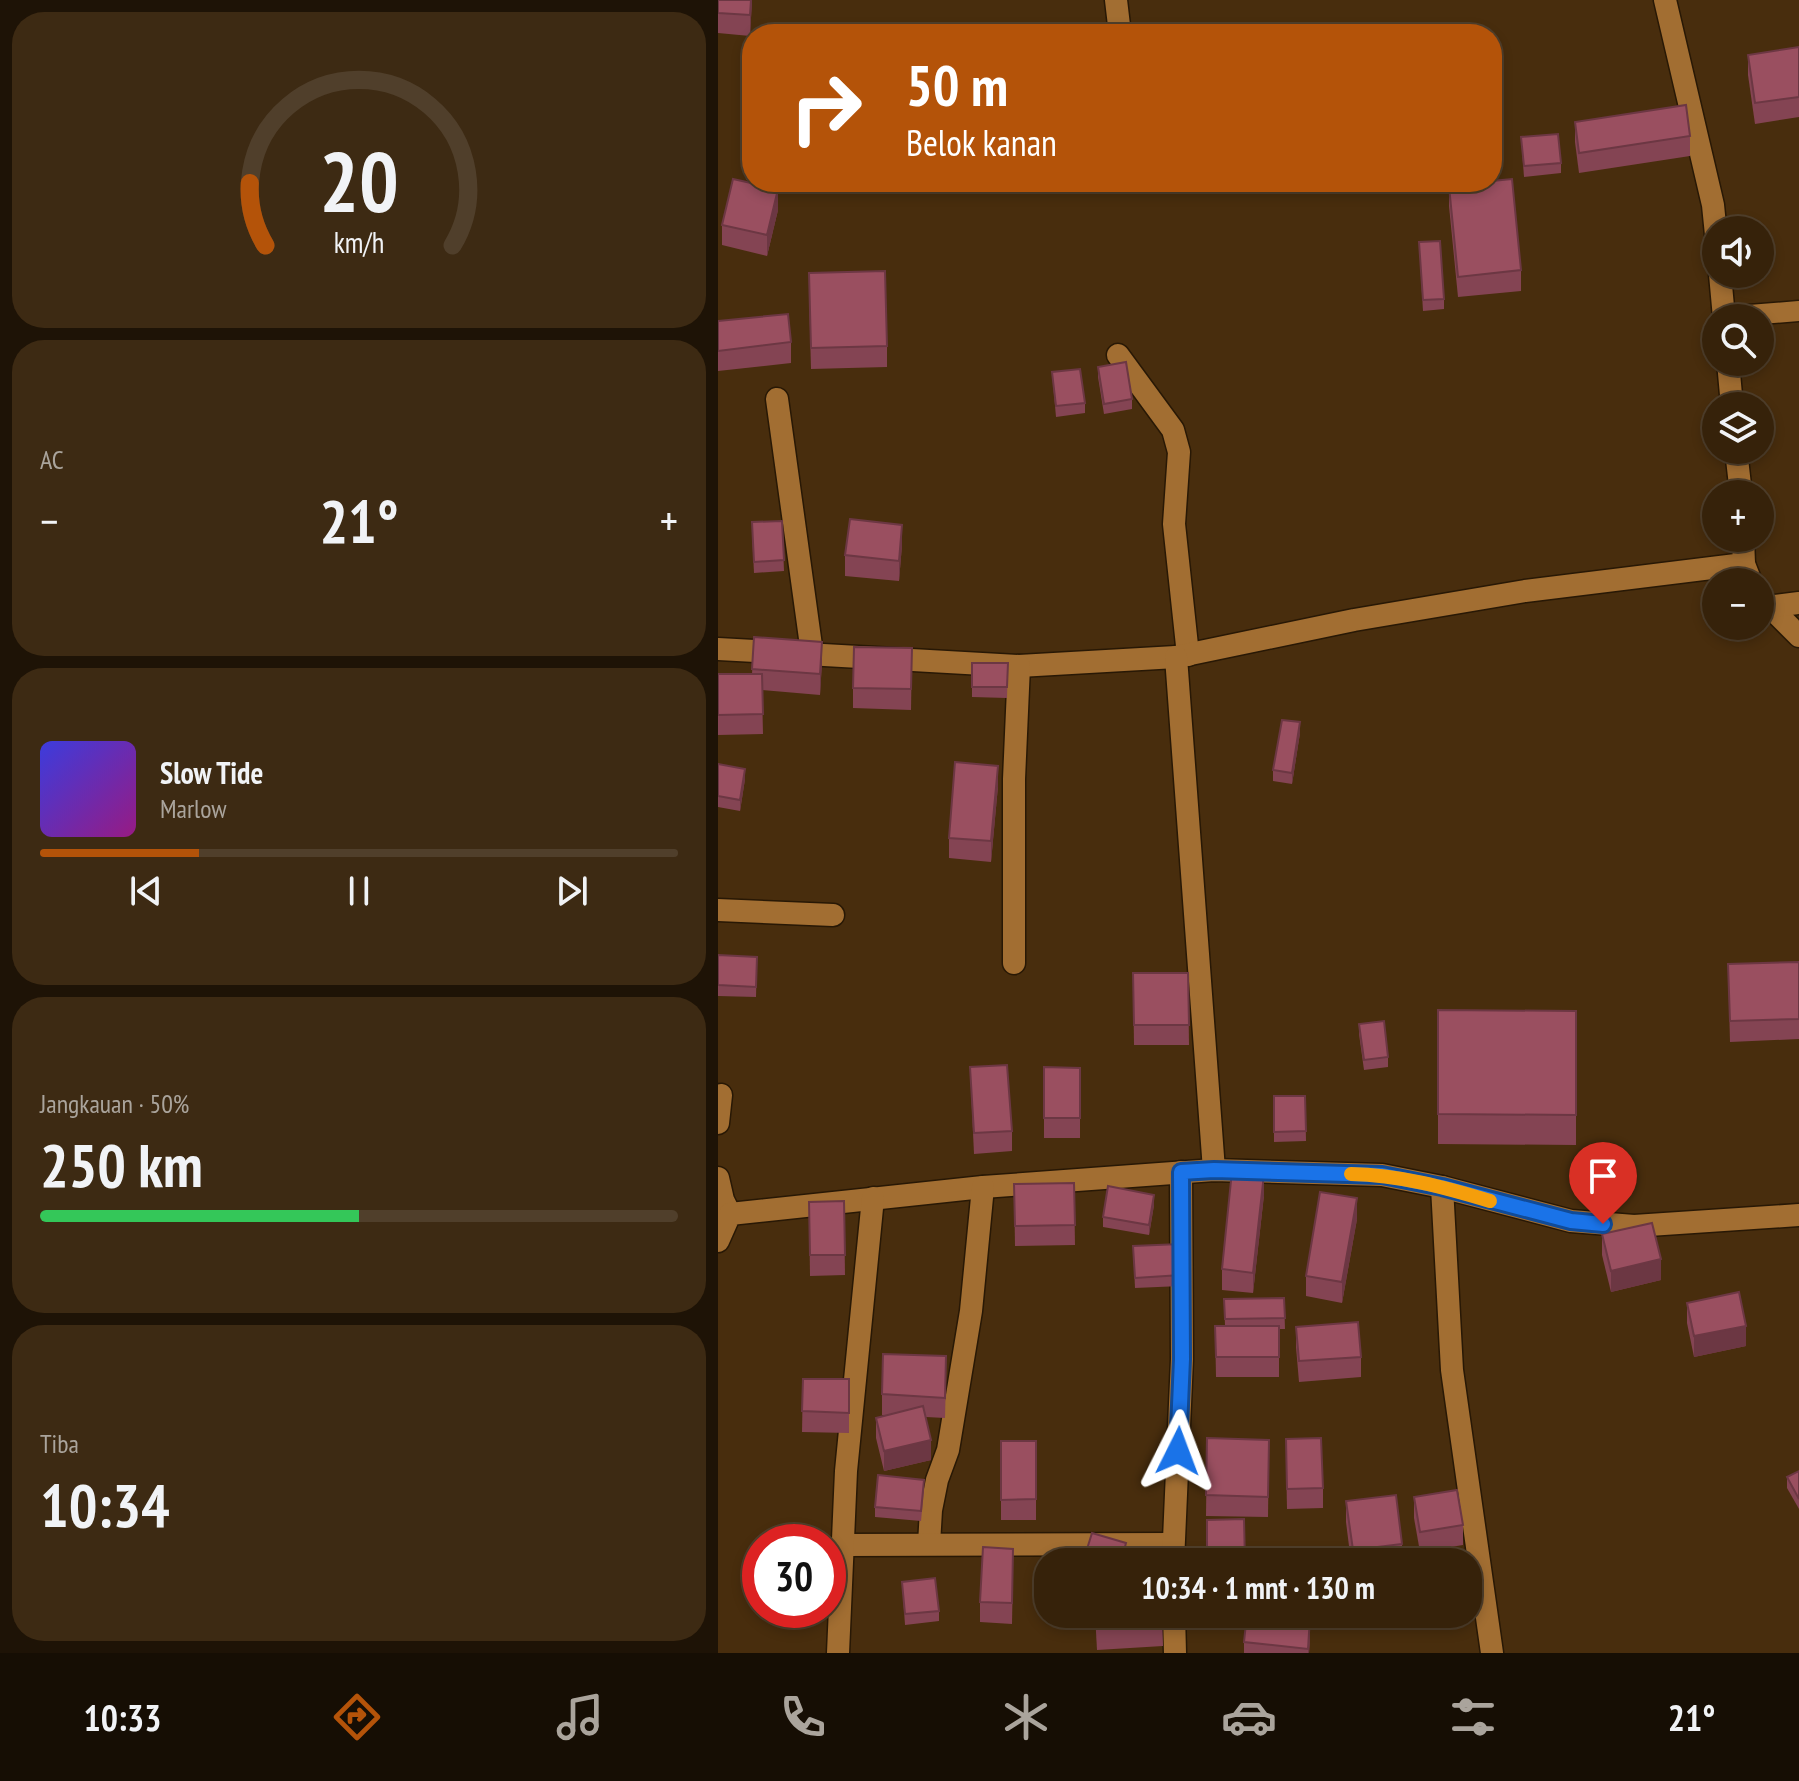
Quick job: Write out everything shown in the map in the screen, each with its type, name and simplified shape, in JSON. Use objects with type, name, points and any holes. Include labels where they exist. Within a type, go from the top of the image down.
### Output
[{"type":"street","points":[[1116,0],[1119,24]]},
{"type":"street","points":[[1665,0],[1714,216]]},
{"type":"street","points":[[1118,355],[1173,430],[1179,452],[1174,524],[1214,1170]]},
{"type":"street","points":[[777,399],[812,653]]},
{"type":"street","points":[[718,649],[1019,666],[1182,656],[1354,620],[1525,591],[1702,577]]},
{"type":"street","points":[[1774,602],[1799,603]]},
{"type":"street","points":[[1774,612],[1799,636]]},
{"type":"street","points":[[1014,963],[1014,779],[1019,666]]},
{"type":"street","points":[[718,910],[833,915]]},
{"type":"street","points":[[718,1123],[721,1095]]},
{"type":"street","points":[[730,1214],[983,1187],[1214,1170],[1382,1175],[1442,1187],[1571,1221],[1634,1226],[1799,1215]]},
{"type":"street","points":[[1173,1548],[1182,1359],[1181,1172]]},
{"type":"street","points":[[718,1178],[730,1214]]},
{"type":"street","points":[[929,1544],[931,1510],[937,1480],[948,1450],[971,1311],[983,1187]]},
{"type":"street","points":[[1442,1187],[1452,1370],[1492,1653]]},
{"type":"street","points":[[844,1524],[846,1471],[873,1198]]},
{"type":"street","points":[[718,1241],[730,1214]]},
{"type":"street","points":[[846,1545],[1037,1548]]},
{"type":"street","points":[[838,1653],[839,1628]]},
{"type":"street","points":[[1174,1628],[1175,1653]]},
{"type":"lane","points":[[1774,313],[1799,311]]},
{"type":"building","points":[[718,0],[751,0],[750,15],[718,13]]},
{"type":"building","points":[[1799,47],[1799,97],[1755,103],[1748,55]]},
{"type":"building","points":[[1686,105],[1690,136],[1579,153],[1575,122]]},
{"type":"building","points":[[1558,134],[1561,163],[1524,166],[1521,137]]},
{"type":"building","points":[[733,179],[742,181],[742,192],[777,192],[767,235],[722,225]]},
{"type":"building","points":[[1512,179],[1521,270],[1458,277],[1450,192],[1502,192],[1502,180]]},
{"type":"building","points":[[1440,241],[1444,299],[1423,300],[1419,242]]},
{"type":"building","points":[[885,271],[887,346],[811,348],[809,273]]},
{"type":"building","points":[[788,314],[791,342],[718,351],[718,321]]},
{"type":"building","points":[[1126,362],[1132,399],[1104,404],[1098,367]]},
{"type":"building","points":[[1080,369],[1085,403],[1056,406],[1052,372]]},
{"type":"building","points":[[850,519],[902,525],[899,561],[845,555]]},
{"type":"building","points":[[782,521],[784,560],[754,562],[752,522]]},
{"type":"building","points":[[754,637],[822,642],[820,674],[752,669]]},
{"type":"building","points":[[854,647],[912,648],[911,689],[853,688]]},
{"type":"building","points":[[972,663],[1008,663],[1007,687],[972,687]]},
{"type":"building","points":[[718,674],[762,674],[763,714],[718,715]]},
{"type":"building","points":[[1282,720],[1300,722],[1292,773],[1273,770]]},
{"type":"building","points":[[955,762],[998,766],[991,841],[949,838]]},
{"type":"building","points":[[718,764],[745,769],[740,800],[718,796]]},
{"type":"building","points":[[718,955],[757,957],[756,987],[718,985]]},
{"type":"building","points":[[1799,962],[1799,1019],[1730,1021],[1728,964]]},
{"type":"building","points":[[1133,973],[1188,973],[1189,1025],[1134,1025]]},
{"type":"building","points":[[1438,1010],[1576,1011],[1576,1115],[1438,1114]]},
{"type":"building","points":[[1384,1021],[1388,1057],[1364,1060],[1359,1024]]},
{"type":"building","points":[[1007,1065],[1012,1131],[974,1133],[970,1067]]},
{"type":"building","points":[[1044,1067],[1080,1068],[1080,1118],[1044,1118]]},
{"type":"building","points":[[1274,1096],[1305,1096],[1306,1131],[1274,1132]]},
{"type":"building","points":[[1232,1171],[1264,1174],[1253,1273],[1222,1269]]},
{"type":"building","points":[[1074,1183],[1075,1225],[1015,1226],[1014,1184]]},
{"type":"building","points":[[1108,1186],[1154,1195],[1149,1225],[1103,1217]]},
{"type":"building","points":[[1320,1192],[1357,1198],[1342,1282],[1306,1276]]},
{"type":"building","points":[[844,1201],[845,1255],[810,1255],[809,1202]]},
{"type":"building","points":[[1652,1223],[1661,1259],[1611,1271],[1602,1234]]},
{"type":"building","points":[[1180,1244],[1181,1275],[1135,1278],[1133,1246]]},
{"type":"building","points":[[1739,1292],[1746,1326],[1694,1336],[1687,1303]]},
{"type":"building","points":[[1284,1298],[1285,1318],[1225,1319],[1224,1299]]},
{"type":"building","points":[[1358,1322],[1361,1357],[1299,1361],[1296,1327]]},
{"type":"building","points":[[1215,1326],[1279,1326],[1279,1357],[1216,1357]]},
{"type":"building","points":[[883,1354],[946,1356],[945,1398],[882,1394]]},
{"type":"building","points":[[803,1379],[849,1379],[849,1413],[802,1411]]},
{"type":"building","points":[[923,1406],[931,1440],[884,1451],[876,1418]]},
{"type":"building","points":[[1207,1438],[1269,1440],[1268,1497],[1206,1495]]},
{"type":"building","points":[[1321,1438],[1323,1488],[1287,1489],[1286,1439]]},
{"type":"building","points":[[1001,1441],[1036,1441],[1036,1499],[1001,1500]]},
{"type":"building","points":[[1799,1471],[1799,1499],[1787,1477]]},
{"type":"building","points":[[878,1475],[924,1480],[921,1511],[875,1507]]},
{"type":"building","points":[[1457,1490],[1463,1525],[1420,1532],[1414,1497]]},
{"type":"building","points":[[1396,1495],[1402,1544],[1353,1548],[1346,1501]]},
{"type":"building","points":[[1244,1519],[1245,1548],[1207,1548],[1207,1520]]},
{"type":"building","points":[[1092,1533],[1126,1543],[1125,1548],[1087,1548]]},
{"type":"building","points":[[983,1547],[1013,1549],[1012,1603],[980,1602]]},
{"type":"building","points":[[935,1578],[939,1611],[905,1614],[902,1582]]},
{"type":"building","points":[[1246,1628],[1309,1628],[1308,1649],[1244,1642]]},
{"type":"slow traffic","points":[[1351,1174],[1382,1175],[1490,1201]]},
{"type":"route","points":[[1178,1451],[1182,1359],[1181,1172],[1214,1170],[1382,1175],[1442,1187],[1571,1221],[1603,1224]]}]
